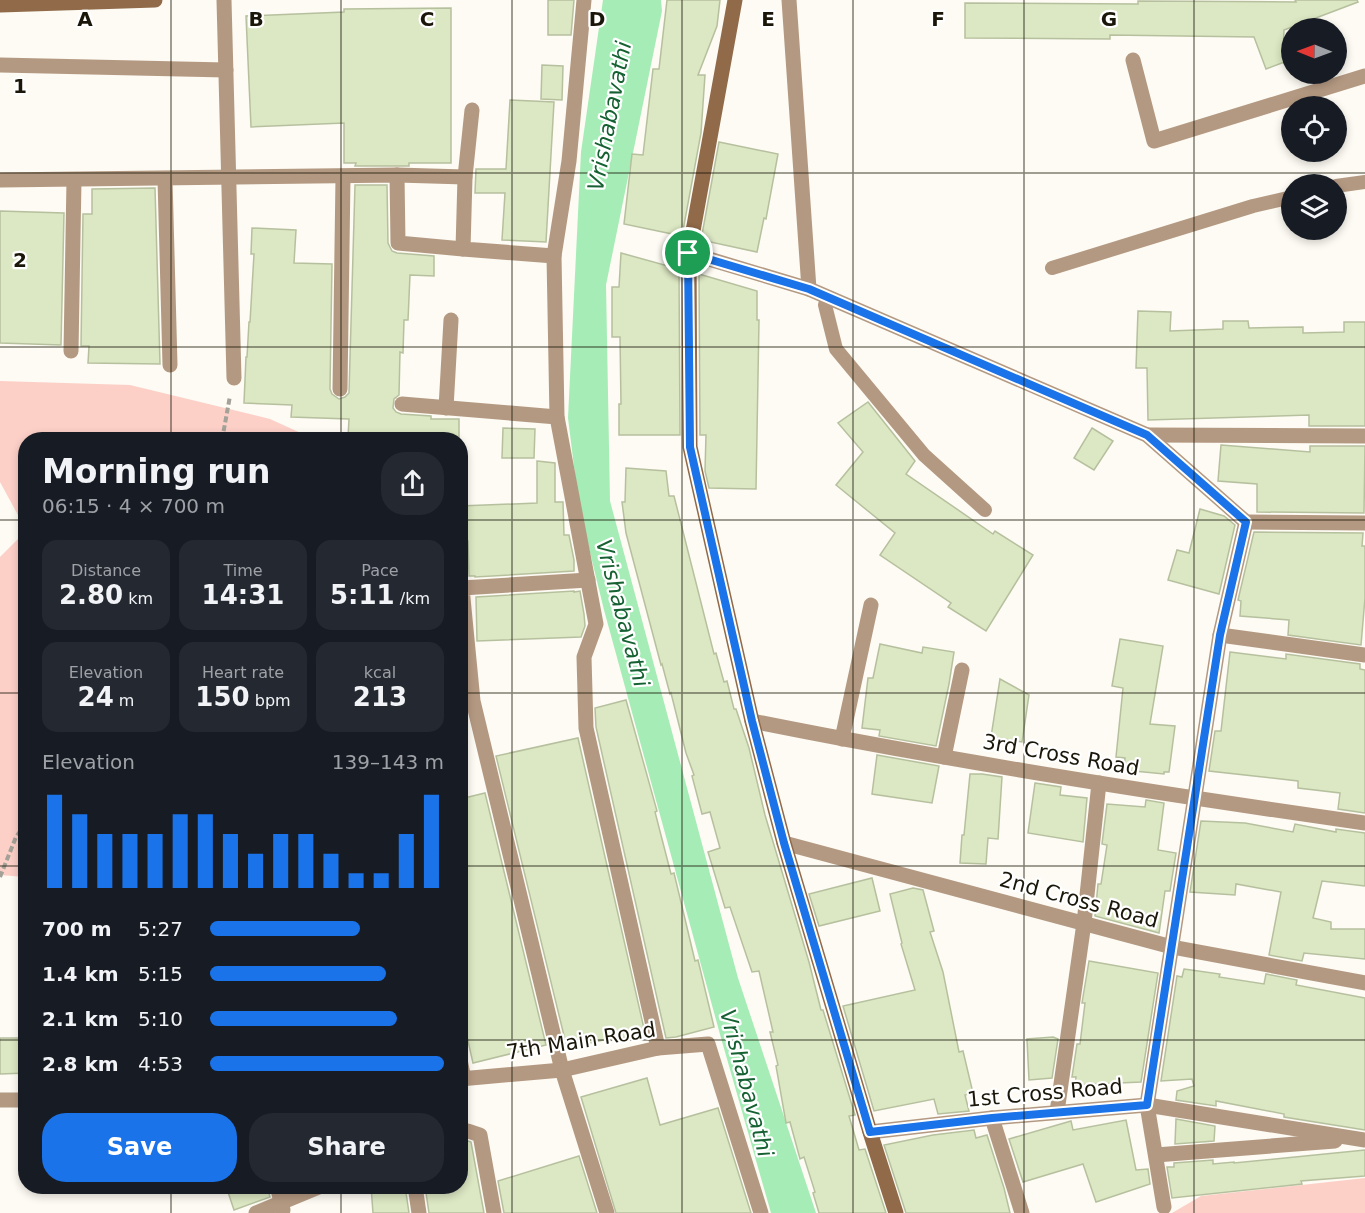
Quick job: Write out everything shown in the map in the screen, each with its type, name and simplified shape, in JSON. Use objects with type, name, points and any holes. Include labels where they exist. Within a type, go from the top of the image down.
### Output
[{"type":"street","points":[[0,5],[155,0]]},
{"type":"street","points":[[224,0],[234,378]]},
{"type":"street","points":[[584,0],[569,161],[554,256],[557,417],[597,624],[584,657],[586,728],[658,1048]]},
{"type":"street","points":[[735,0],[688,253],[690,447],[752,721],[784,843],[896,1213]]},
{"type":"street","points":[[789,0],[809,289]]},
{"type":"street","points":[[1133,60],[1154,141],[1365,76]]},
{"type":"street","points":[[0,64],[226,70]]},
{"type":"street","points":[[463,249],[465,177],[472,110]]},
{"type":"street","points":[[397,175],[398,243],[554,256]]},
{"type":"street","points":[[0,180],[397,175],[465,177]]},
{"type":"street","points":[[340,389],[343,177]]},
{"type":"street","points":[[165,179],[170,365]]},
{"type":"street","points":[[71,351],[74,180]]},
{"type":"street","points":[[688,253],[809,289],[1147,435],[1246,522],[1365,523]]},
{"type":"street","points":[[446,408],[451,320]]},
{"type":"street","points":[[402,404],[557,417]]},
{"type":"street","points":[[1147,435],[1365,436]]},
{"type":"street","points":[[1164,1207],[1147,1105],[1220,635],[1246,522]]},
{"type":"street","points":[[468,588],[588,580]]},
{"type":"street","points":[[842,739],[871,605]]},
{"type":"street","points":[[1220,635],[1365,655]]},
{"type":"street","points":[[468,650],[473,701],[562,1070],[607,1213]]},
{"type":"street","points":[[944,757],[962,670]]},
{"type":"street","name":"3rd Cross Road","points":[[752,721],[944,757],[1195,799],[1365,823]]},
{"type":"street","points":[[1057,1112],[1084,923],[1100,783]]},
{"type":"street","name":"2nd Cross Road","points":[[784,843],[1172,947],[1365,983]]},
{"type":"street","name":"7th Main Road","points":[[468,1078],[562,1070],[658,1048],[708,1044],[762,1213]]},
{"type":"street","points":[[0,1100],[18,1100]]},
{"type":"street","name":"1st Cross Road","points":[[870,1132],[992,1118],[1147,1105],[1362,1139]]},
{"type":"street","points":[[992,1118],[1022,1213]]},
{"type":"street","points":[[468,1131],[480,1135],[494,1213]]},
{"type":"street","points":[[1156,1155],[1362,1139]]},
{"type":"street","points":[[256,1213],[282,1208],[307,1194]]},
{"type":"street","points":[[416,1194],[419,1213]]},
{"type":"lane","points":[[1347,184],[1365,182]]},
{"type":"lane","points":[[1052,268],[1253,206],[1281,200]]},
{"type":"lane","points":[[828,297],[825,305],[836,349],[924,455],[985,510]]},
{"type":"path","points":[[224,432],[234,378]]},
{"type":"path","points":[[0,877],[18,834]]},
{"type":"shaded area","points":[[0,381],[130,385],[270,419],[299,432],[18,432],[18,515],[0,482]]},
{"type":"shaded area","points":[[18,539],[18,876],[0,875],[0,557]]},
{"type":"shaded area","points":[[1365,1178],[1365,1213],[1172,1213],[1201,1196]]},
{"type":"water","name":"Vrishabavathi","points":[[603,0],[661,0],[662,11],[606,285],[610,501],[738,978],[816,1213],[771,1213],[604,610],[579,507],[568,418],[581,152]]},
{"type":"building","points":[[548,0],[574,0],[571,35],[548,35]]},
{"type":"building","points":[[667,0],[720,0],[717,26],[698,75],[705,75],[701,133],[682,236],[624,224],[632,154],[643,155],[653,69],[659,69]]},
{"type":"building","points":[[1295,0],[1357,0],[1358,2],[1316,18],[1281,18],[1281,63],[1266,69],[1254,37],[1110,35],[1110,39],[965,38],[965,3],[1296,2]]},
{"type":"building","points":[[451,8],[451,163],[355,166],[356,163],[344,163],[344,123],[251,127],[246,16],[344,12],[344,9]]},
{"type":"building","points":[[542,65],[563,66],[562,100],[541,99]]},
{"type":"building","points":[[510,100],[554,102],[546,242],[502,240],[505,193],[475,193],[476,169],[506,169]]},
{"type":"building","points":[[719,142],[778,154],[766,219],[764,218],[757,252],[701,240]]},
{"type":"building","points":[[355,185],[387,185],[388,243],[392,251],[434,256],[434,276],[410,275],[408,320],[404,320],[403,353],[400,352],[399,395],[394,399],[393,408],[401,414],[431,416],[431,419],[459,419],[459,432],[348,432],[349,419],[291,417],[292,405],[244,403],[254,254],[251,254],[252,228],[296,230],[294,263],[332,264],[330,389],[332,394],[339,399],[349,393]]},
{"type":"building","points":[[155,188],[160,364],[88,363],[89,346],[81,346],[83,214],[92,214],[92,189]]},
{"type":"building","points":[[0,211],[64,213],[61,345],[0,343]]},
{"type":"building","points":[[621,253],[679,269],[680,435],[619,435],[620,337],[612,337],[612,287],[619,287]]},
{"type":"building","points":[[699,274],[757,291],[757,320],[759,320],[756,489],[709,488],[705,471],[706,435],[700,435]]},
{"type":"building","points":[[1138,311],[1171,312],[1170,331],[1223,329],[1223,321],[1248,321],[1249,328],[1303,327],[1303,333],[1344,332],[1344,322],[1365,322],[1365,426],[1309,426],[1309,415],[1148,420],[1147,368],[1136,368]]},
{"type":"building","points":[[868,402],[915,461],[906,474],[993,534],[995,531],[1033,555],[986,631],[948,607],[951,603],[880,555],[895,533],[836,485],[863,452],[838,423]]},
{"type":"building","points":[[503,428],[535,429],[534,458],[502,458]]},
{"type":"building","points":[[1092,428],[1113,441],[1094,470],[1074,458]]},
{"type":"building","points":[[1221,445],[1310,452],[1310,446],[1365,446],[1364,513],[1257,512],[1257,484],[1218,481]]},
{"type":"building","points":[[537,461],[555,463],[555,502],[563,502],[564,535],[569,535],[574,571],[469,576],[468,506],[537,503]]},
{"type":"building","points":[[626,468],[666,471],[669,496],[674,496],[714,654],[716,653],[724,682],[727,681],[734,709],[736,709],[749,748],[765,815],[821,1010],[823,1010],[855,1115],[849,1116],[859,1150],[865,1149],[886,1213],[819,1213],[804,1157],[800,1159],[790,1122],[786,1123],[776,1066],[778,1065],[770,1032],[773,1032],[759,971],[752,972],[730,907],[725,908],[708,852],[720,848],[710,812],[702,814],[692,776],[694,775],[661,665],[626,533],[622,502],[625,502]]},
{"type":"building","points":[[1200,509],[1224,516],[1235,525],[1219,594],[1168,580],[1177,550],[1189,553]]},
{"type":"building","points":[[1254,532],[1363,533],[1365,598],[1361,645],[1288,635],[1289,620],[1240,616],[1241,601],[1238,600]]},
{"type":"building","points":[[580,591],[584,614],[585,626],[581,637],[477,641],[476,597]]},
{"type":"building","points":[[1120,639],[1163,646],[1150,724],[1175,726],[1169,772],[1164,772],[1164,774],[1124,770],[1125,758],[1116,757],[1123,688],[1112,686]]},
{"type":"building","points":[[880,644],[922,653],[923,647],[954,652],[936,746],[879,736],[880,730],[862,728],[868,678],[873,678]]},
{"type":"building","points":[[1230,652],[1286,659],[1286,654],[1360,664],[1360,669],[1365,670],[1365,813],[1338,809],[1340,793],[1298,788],[1298,781],[1209,771],[1215,731],[1221,731]]},
{"type":"building","points":[[1000,679],[1029,695],[1022,742],[991,737]]},
{"type":"building","points":[[626,700],[657,811],[655,812],[671,874],[674,873],[695,961],[698,960],[714,1027],[676,1037],[666,1038],[596,727],[595,708]]},
{"type":"building","points":[[578,738],[645,1033],[567,1048],[496,756]]},
{"type":"building","points":[[877,755],[939,766],[932,803],[872,794]]},
{"type":"building","points":[[970,774],[1002,777],[998,839],[988,838],[986,864],[960,863]]},
{"type":"building","points":[[1035,783],[1061,787],[1060,795],[1087,798],[1083,842],[1028,833]]},
{"type":"building","points":[[485,793],[546,1045],[473,1063],[468,1041],[468,797]]},
{"type":"building","points":[[1146,800],[1164,803],[1158,850],[1176,853],[1170,891],[1165,891],[1159,933],[1095,916],[1098,884],[1101,884],[1107,845],[1102,844],[1107,804],[1145,807]]},
{"type":"building","points":[[1201,821],[1245,823],[1293,832],[1295,824],[1336,832],[1336,829],[1365,833],[1365,886],[1322,881],[1313,918],[1331,922],[1331,929],[1365,929],[1365,959],[1304,953],[1302,961],[1269,955],[1281,892],[1236,884],[1235,895],[1190,892]]},
{"type":"building","points":[[872,878],[880,911],[819,926],[809,894]]},
{"type":"building","points":[[913,888],[923,890],[934,931],[930,932],[943,972],[959,1052],[963,1051],[973,1093],[965,1095],[969,1111],[938,1114],[934,1099],[874,1111],[843,1006],[915,990],[901,944],[890,894]]},
{"type":"building","points":[[1089,961],[1158,973],[1141,1082],[1075,1085],[1076,1077],[1072,1077],[1077,1044],[1080,1044],[1085,1003],[1082,1003]]},
{"type":"building","points":[[1184,969],[1264,984],[1266,974],[1297,980],[1296,985],[1365,998],[1365,1130],[1284,1117],[1284,1114],[1216,1101],[1216,1106],[1176,1100],[1177,1091],[1194,1086],[1192,1079],[1161,1081],[1177,976],[1182,977]]},
{"type":"building","points":[[1053,1037],[1058,1039],[1052,1078],[1029,1080],[1027,1039]]},
{"type":"building","points":[[0,1038],[18,1038],[18,1073],[0,1074]]},
{"type":"building","points":[[647,1078],[660,1125],[718,1108],[751,1213],[616,1213],[581,1097]]},
{"type":"building","points":[[1176,1119],[1215,1126],[1214,1141],[1175,1144]]},
{"type":"building","points":[[1126,1120],[1136,1170],[1148,1169],[1150,1184],[1096,1202],[1083,1164],[1023,1182],[1009,1139],[1071,1121],[1073,1130]]},
{"type":"building","points":[[974,1130],[976,1138],[987,1135],[1010,1213],[906,1213],[884,1145],[933,1135]]},
{"type":"building","points":[[468,1141],[471,1142],[484,1213],[429,1213],[426,1194],[468,1194]]},
{"type":"building","points":[[1365,1150],[1365,1176],[1301,1181],[1302,1184],[1172,1198],[1167,1167],[1174,1167],[1174,1163],[1213,1160],[1213,1164],[1234,1163]]},
{"type":"building","points":[[579,1156],[597,1213],[504,1213],[498,1181]]},
{"type":"building","points":[[229,1194],[269,1194],[270,1197],[234,1210]]},
{"type":"building","points":[[372,1194],[406,1194],[409,1213],[373,1213]]},
{"type":"route","points":[[688,253],[809,289],[1147,435],[1246,522],[1220,635],[1147,1105],[992,1118],[870,1132],[784,843],[752,721],[690,447],[688,253]]}]
